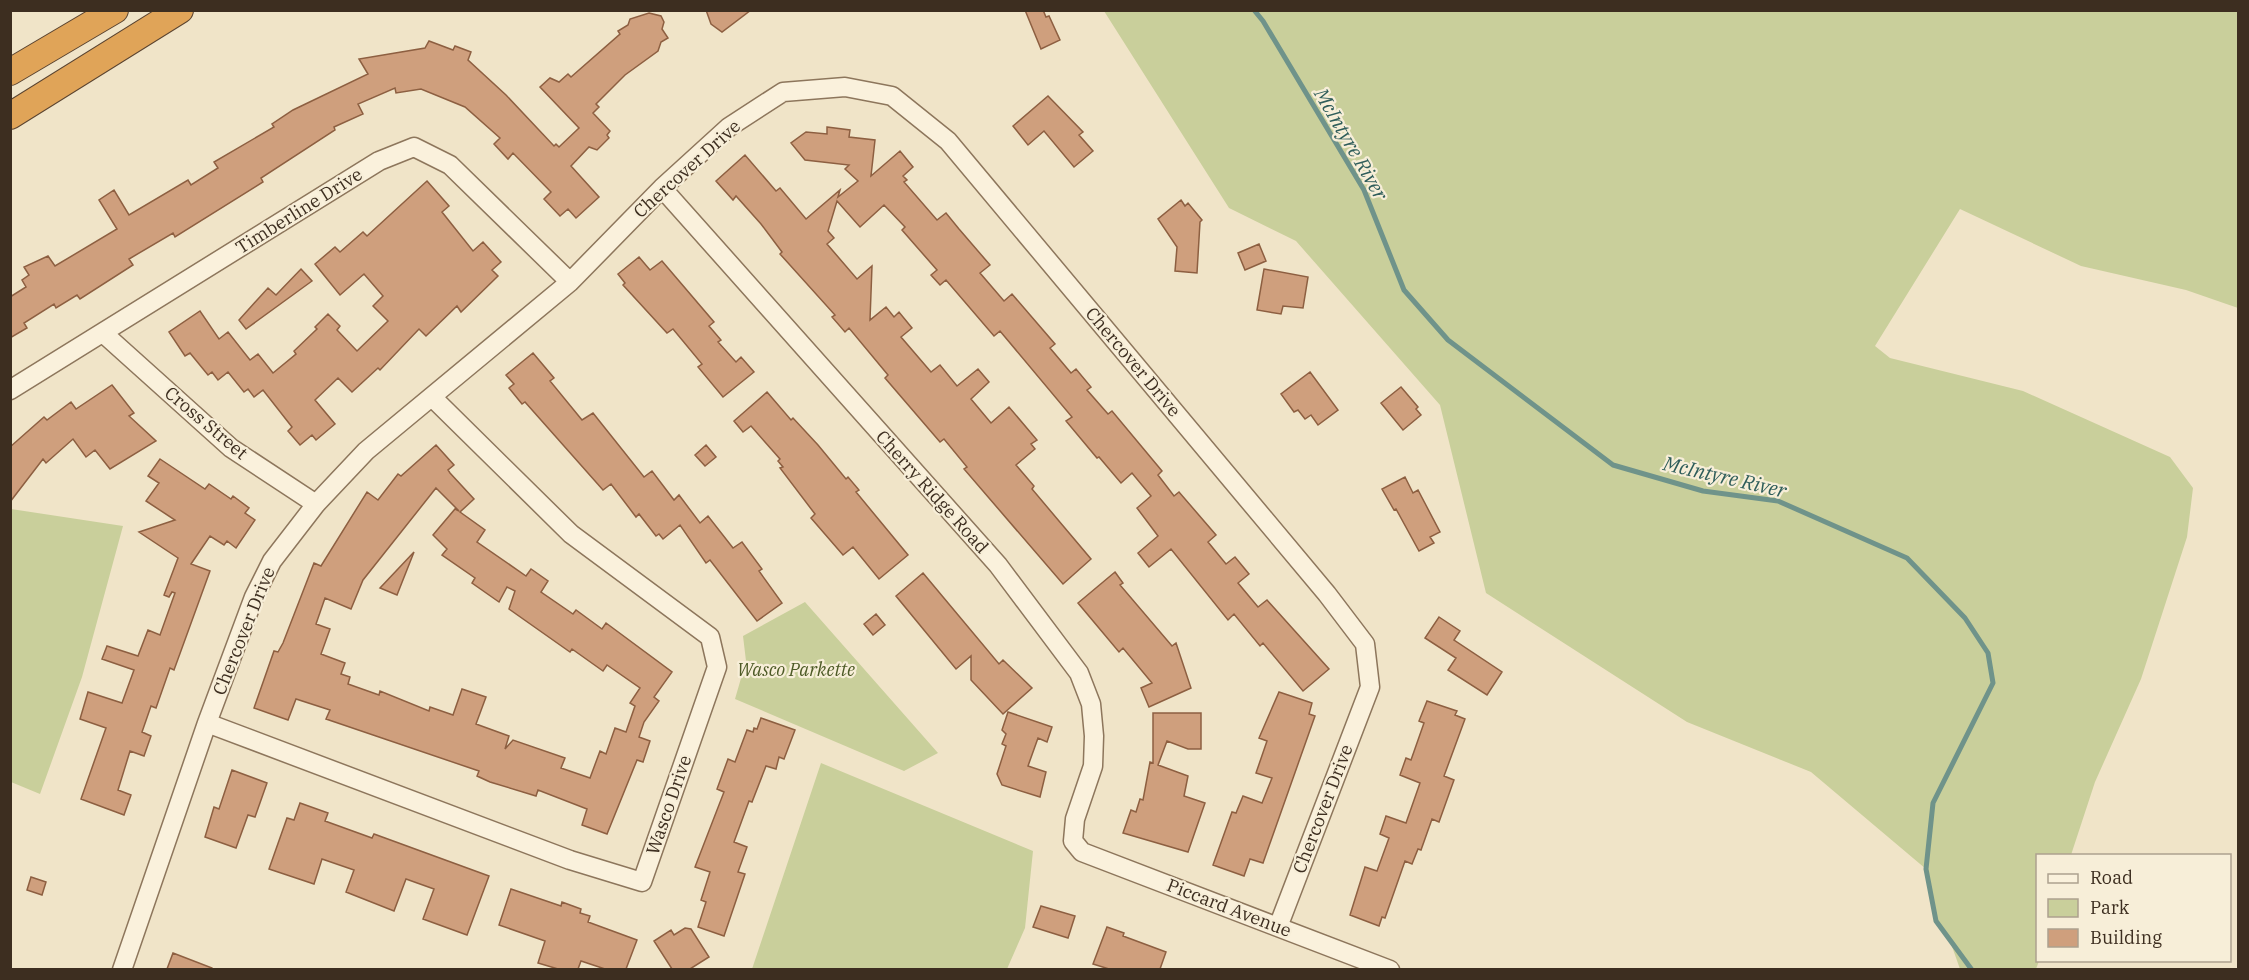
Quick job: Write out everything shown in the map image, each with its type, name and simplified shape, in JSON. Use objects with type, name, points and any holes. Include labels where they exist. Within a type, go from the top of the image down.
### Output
[{"type":"highway","points":[[10,72],[115,10]]},
{"type":"highway","points":[[10,116],[180,10]]},
{"type":"street","name":"Chercover Drive","points":[[122,969],[207,723],[254,597],[272,561],[316,504],[366,451],[570,282],[662,188],[729,127],[783,92],[845,87],[892,96],[948,141],[1320,585],[1365,644],[1370,687],[1278,927]]},
{"type":"street","name":"Timberline Drive","points":[[10,390],[379,161],[414,147],[450,165],[570,282]]},
{"type":"street","name":"Cherry Ridge Road","points":[[662,188],[998,566],[1079,673],[1091,704],[1094,736],[1093,766],[1075,819],[1073,841]]},
{"type":"street","name":"Cross Street","points":[[103,333],[231,448],[316,504]]},
{"type":"street","name":"Wasco Drive","points":[[207,723],[570,860],[642,882],[717,667],[710,637],[571,534],[432,397]]},
{"type":"street","name":"Piccard Avenue","points":[[1073,841],[1082,852],[1390,969]]},
{"type":"green space","points":[[1104,11],[2238,11],[2238,308],[2186,290],[2081,266],[1960,209],[1875,346],[1890,358],[2023,391],[2170,457],[2193,488],[2187,537],[2141,679],[2095,782],[2071,854],[2036,854],[2036,962],[2039,962],[2036,969],[1960,969],[1949,938],[1936,921],[1926,869],[1811,772],[1687,722],[1486,593],[1440,405],[1296,241],[1229,208]]},
{"type":"green space","points":[[11,509],[123,526],[82,677],[40,794],[11,782]]},
{"type":"green space","name":"Wasco Parkette","points":[[805,602],[938,753],[904,771],[735,699],[746,661],[743,636]]},
{"type":"green space","points":[[821,763],[1033,851],[1025,928],[1007,969],[752,969]]},
{"type":"building","points":[[706,10],[751,10],[722,32],[711,24]]},
{"type":"building","points":[[1025,10],[1043,10],[1046,17],[1049,16],[1060,40],[1041,49]]},
{"type":"building","points":[[649,13],[661,16],[664,22],[662,29],[668,38],[661,42],[658,51],[625,75],[596,104],[599,107],[593,113],[610,131],[607,135],[609,138],[597,150],[589,147],[571,166],[599,197],[576,218],[568,209],[560,216],[544,199],[551,192],[513,153],[508,159],[494,144],[500,138],[465,107],[421,89],[396,93],[395,88],[358,104],[363,114],[334,127],[335,130],[261,178],[263,182],[175,237],[173,233],[129,259],[133,265],[80,299],[77,295],[56,308],[54,304],[24,323],[27,328],[10,338],[10,297],[26,287],[22,280],[29,275],[24,267],[48,256],[55,266],[117,229],[99,200],[114,190],[129,215],[188,180],[191,185],[218,168],[214,162],[274,127],[272,124],[293,110],[368,74],[359,59],[425,48],[429,41],[453,50],[455,46],[471,52],[468,60],[506,95],[554,146],[556,144],[559,147],[579,128],[540,87],[550,78],[559,82],[568,74],[571,77],[620,34],[618,31],[628,25],[630,19]]},
{"type":"building","points":[[1048,96],[1083,132],[1079,135],[1093,151],[1074,167],[1044,131],[1028,145],[1013,126]]},
{"type":"building","points":[[827,127],[850,130],[849,137],[875,140],[871,176],[900,151],[913,167],[903,176],[907,180],[904,182],[937,220],[946,213],[990,265],[980,273],[1004,301],[1012,294],[1055,344],[1050,348],[1071,373],[1076,369],[1091,387],[1087,390],[1108,414],[1112,411],[1162,471],[1158,475],[1174,496],[1179,492],[1216,535],[1208,542],[1226,564],[1235,557],[1249,574],[1238,583],[1258,607],[1267,600],[1329,669],[1303,691],[1263,643],[1260,646],[1234,614],[1228,620],[1171,549],[1149,567],[1138,553],[1158,536],[1137,508],[1151,496],[1132,473],[1121,483],[1099,457],[1097,458],[1066,421],[1072,417],[1000,331],[994,336],[946,280],[940,285],[931,275],[937,270],[902,230],[905,227],[884,205],[860,227],[837,201],[828,231],[834,238],[827,244],[857,279],[872,266],[870,320],[886,307],[894,317],[899,312],[912,328],[901,337],[931,372],[940,365],[957,386],[978,369],[989,382],[971,399],[991,423],[1009,407],[1037,440],[1031,444],[1035,449],[1016,465],[1034,486],[1032,489],[1091,559],[1063,584],[964,469],[967,467],[944,439],[940,442],[885,378],[888,375],[849,328],[845,332],[832,317],[835,315],[780,254],[782,252],[761,224],[736,196],[733,200],[716,181],[745,155],[776,191],[780,188],[806,219],[840,190],[838,197],[858,181],[845,169],[849,165],[805,160],[791,143],[806,132],[827,134]]},
{"type":"building","points":[[427,181],[449,206],[442,212],[473,251],[483,242],[501,262],[492,270],[498,276],[461,312],[457,306],[426,336],[419,329],[380,370],[378,368],[352,392],[338,378],[315,400],[335,424],[316,440],[312,435],[300,445],[288,431],[292,427],[263,390],[254,397],[248,389],[244,392],[228,372],[218,380],[212,372],[208,375],[190,353],[185,356],[169,332],[200,311],[219,339],[228,332],[250,360],[258,354],[273,373],[296,354],[294,351],[317,329],[315,327],[328,314],[340,326],[337,330],[357,351],[388,321],[373,306],[383,296],[364,274],[340,295],[315,264],[335,247],[340,252],[363,232],[367,236]]},
{"type":"building","points":[[1181,200],[1185,206],[1188,203],[1202,220],[1200,222],[1197,273],[1175,271],[1177,247],[1158,219]]},
{"type":"building","points":[[1259,244],[1266,261],[1245,270],[1238,253]]},
{"type":"building","points":[[639,257],[650,270],[662,261],[714,322],[709,326],[721,340],[718,342],[736,362],[741,357],[754,372],[723,397],[698,367],[702,364],[673,329],[667,333],[623,285],[625,283],[618,274]]},
{"type":"building","points":[[301,269],[312,281],[246,329],[239,320],[268,288],[276,295]]},
{"type":"building","points":[[1264,269],[1308,277],[1303,308],[1283,306],[1281,314],[1257,310]]},
{"type":"building","points":[[533,353],[554,378],[550,381],[582,420],[593,413],[644,477],[652,471],[674,500],[679,495],[700,523],[708,516],[733,548],[742,542],[762,569],[759,571],[782,603],[757,621],[710,560],[706,563],[680,525],[663,539],[659,534],[656,536],[639,514],[636,517],[611,484],[603,490],[525,402],[522,404],[509,388],[514,384],[506,375]]},
{"type":"building","points":[[1310,372],[1338,410],[1318,425],[1311,415],[1305,419],[1298,410],[1294,412],[1281,394]]},
{"type":"building","points":[[112,385],[134,413],[129,416],[156,441],[110,469],[95,450],[86,457],[73,439],[46,463],[43,459],[10,502],[10,447],[44,417],[47,420],[71,402],[76,409]]},
{"type":"building","points":[[1401,387],[1418,407],[1416,409],[1421,415],[1403,430],[1381,403]]},
{"type":"building","points":[[767,392],[791,420],[793,418],[818,445],[846,479],[848,477],[859,490],[856,492],[908,555],[879,579],[853,547],[843,555],[811,518],[815,514],[780,468],[783,467],[778,461],[780,459],[751,426],[743,432],[734,421]]},
{"type":"building","points":[[436,445],[454,465],[448,470],[450,473],[474,499],[460,512],[485,530],[477,542],[526,576],[531,569],[548,581],[541,592],[573,614],[576,610],[602,629],[606,623],[672,672],[654,697],[659,701],[644,722],[639,737],[650,741],[643,762],[637,760],[607,834],[582,825],[587,809],[538,790],[536,796],[490,782],[477,776],[479,771],[326,719],[330,710],[296,699],[288,720],[254,708],[274,651],[278,652],[283,643],[314,563],[321,566],[367,492],[378,500],[398,474],[401,476]],"holes":[[[436,488],[459,511],[455,509],[433,535],[447,549],[442,555],[475,578],[472,583],[499,602],[507,587],[515,591],[509,609],[570,652],[572,649],[603,671],[607,665],[640,688],[630,703],[635,706],[626,732],[615,728],[606,754],[600,751],[590,778],[561,768],[565,758],[513,740],[505,749],[509,736],[476,724],[486,697],[462,689],[453,715],[430,707],[429,711],[380,691],[379,695],[348,684],[350,677],[341,674],[345,663],[321,654],[330,629],[316,624],[325,598],[351,609],[363,580]]]},
{"type":"building","points":[[706,445],[716,457],[705,466],[695,455]]},
{"type":"building","points":[[160,459],[205,489],[209,484],[231,499],[233,496],[249,508],[245,513],[255,520],[236,548],[227,541],[224,545],[210,536],[191,564],[210,571],[174,670],[170,668],[156,708],[151,706],[142,732],[151,736],[144,756],[130,751],[118,790],[131,795],[124,815],[81,799],[106,728],[80,719],[88,692],[122,703],[134,670],[102,659],[107,646],[138,656],[148,630],[160,635],[175,593],[172,592],[169,597],[164,595],[178,558],[139,532],[175,520],[146,501],[159,483],[148,476]]},
{"type":"building","points":[[1405,477],[1413,493],[1418,490],[1440,532],[1430,537],[1434,543],[1419,551],[1382,489]]},
{"type":"building","points":[[414,552],[397,595],[380,588]]},
{"type":"building","points":[[1115,572],[1123,583],[1120,585],[1172,646],[1176,643],[1191,688],[1149,707],[1141,688],[1152,683],[1123,648],[1119,652],[1078,603]]},
{"type":"building","points":[[923,573],[999,664],[1003,660],[1032,688],[1003,714],[971,680],[971,656],[956,669],[896,596]]},
{"type":"building","points":[[876,614],[885,625],[873,635],[864,624]]},
{"type":"building","points":[[1439,617],[1460,631],[1454,640],[1502,672],[1487,695],[1448,670],[1456,658],[1425,638]]},
{"type":"building","points":[[1279,692],[1312,703],[1309,714],[1315,716],[1263,863],[1250,859],[1244,876],[1213,865],[1232,812],[1236,813],[1243,796],[1262,803],[1272,778],[1256,773],[1267,741],[1259,738]]},
{"type":"building","points":[[1427,701],[1457,711],[1455,715],[1465,719],[1444,776],[1454,780],[1439,822],[1432,819],[1421,850],[1418,849],[1412,864],[1405,861],[1385,918],[1382,917],[1379,926],[1350,915],[1365,867],[1377,871],[1389,838],[1380,834],[1386,816],[1406,823],[1420,783],[1400,775],[1406,758],[1411,760],[1424,723],[1419,721]]},
{"type":"building","points":[[1008,712],[1052,727],[1047,742],[1038,738],[1028,766],[1046,772],[1040,797],[1002,785],[997,774],[1006,746],[1002,744],[1006,734],[1002,730]]},
{"type":"building","points":[[1153,713],[1201,713],[1201,749],[1188,749],[1167,741],[1158,765],[1188,776],[1184,796],[1205,803],[1188,852],[1123,833],[1131,810],[1136,812],[1140,799],[1143,800],[1150,762],[1153,763]]},
{"type":"building","points":[[761,718],[795,730],[784,759],[779,757],[776,769],[766,766],[752,802],[749,801],[734,842],[747,847],[738,872],[745,874],[724,936],[698,927],[706,902],[701,900],[710,872],[695,867],[724,792],[717,789],[728,759],[735,762],[747,730],[753,732],[754,728],[757,729]]},
{"type":"building","points":[[232,770],[267,783],[255,817],[248,815],[236,848],[205,837],[214,807],[219,809]]},
{"type":"building","points":[[300,803],[328,813],[325,821],[372,838],[374,834],[489,876],[467,935],[423,919],[434,889],[406,879],[394,911],[346,892],[354,870],[322,859],[314,884],[269,869],[287,818],[294,820]]},
{"type":"building","points":[[31,877],[46,882],[42,895],[27,890]]},
{"type":"building","points":[[511,889],[561,906],[562,902],[581,909],[580,913],[590,916],[588,922],[637,940],[626,969],[605,969],[581,961],[578,969],[558,969],[538,963],[545,941],[499,925]]},
{"type":"building","points":[[1041,906],[1075,916],[1068,938],[1033,927]]},
{"type":"building","points":[[1107,927],[1124,933],[1123,936],[1166,952],[1160,969],[1109,969],[1093,964]]},
{"type":"building","points":[[685,928],[691,929],[709,957],[690,969],[672,969],[654,941],[671,930],[674,935]]},
{"type":"building","points":[[173,953],[212,968],[212,969],[167,969]]},
{"type":"waterway","name":"McIntyre River","points":[[1254,10],[1263,21],[1364,190],[1404,290],[1448,340],[1613,465],[1703,491],[1778,501],[1907,558],[1965,618],[1988,653],[1993,683],[1933,803],[1926,869],[1936,921],[1972,970]]}]
